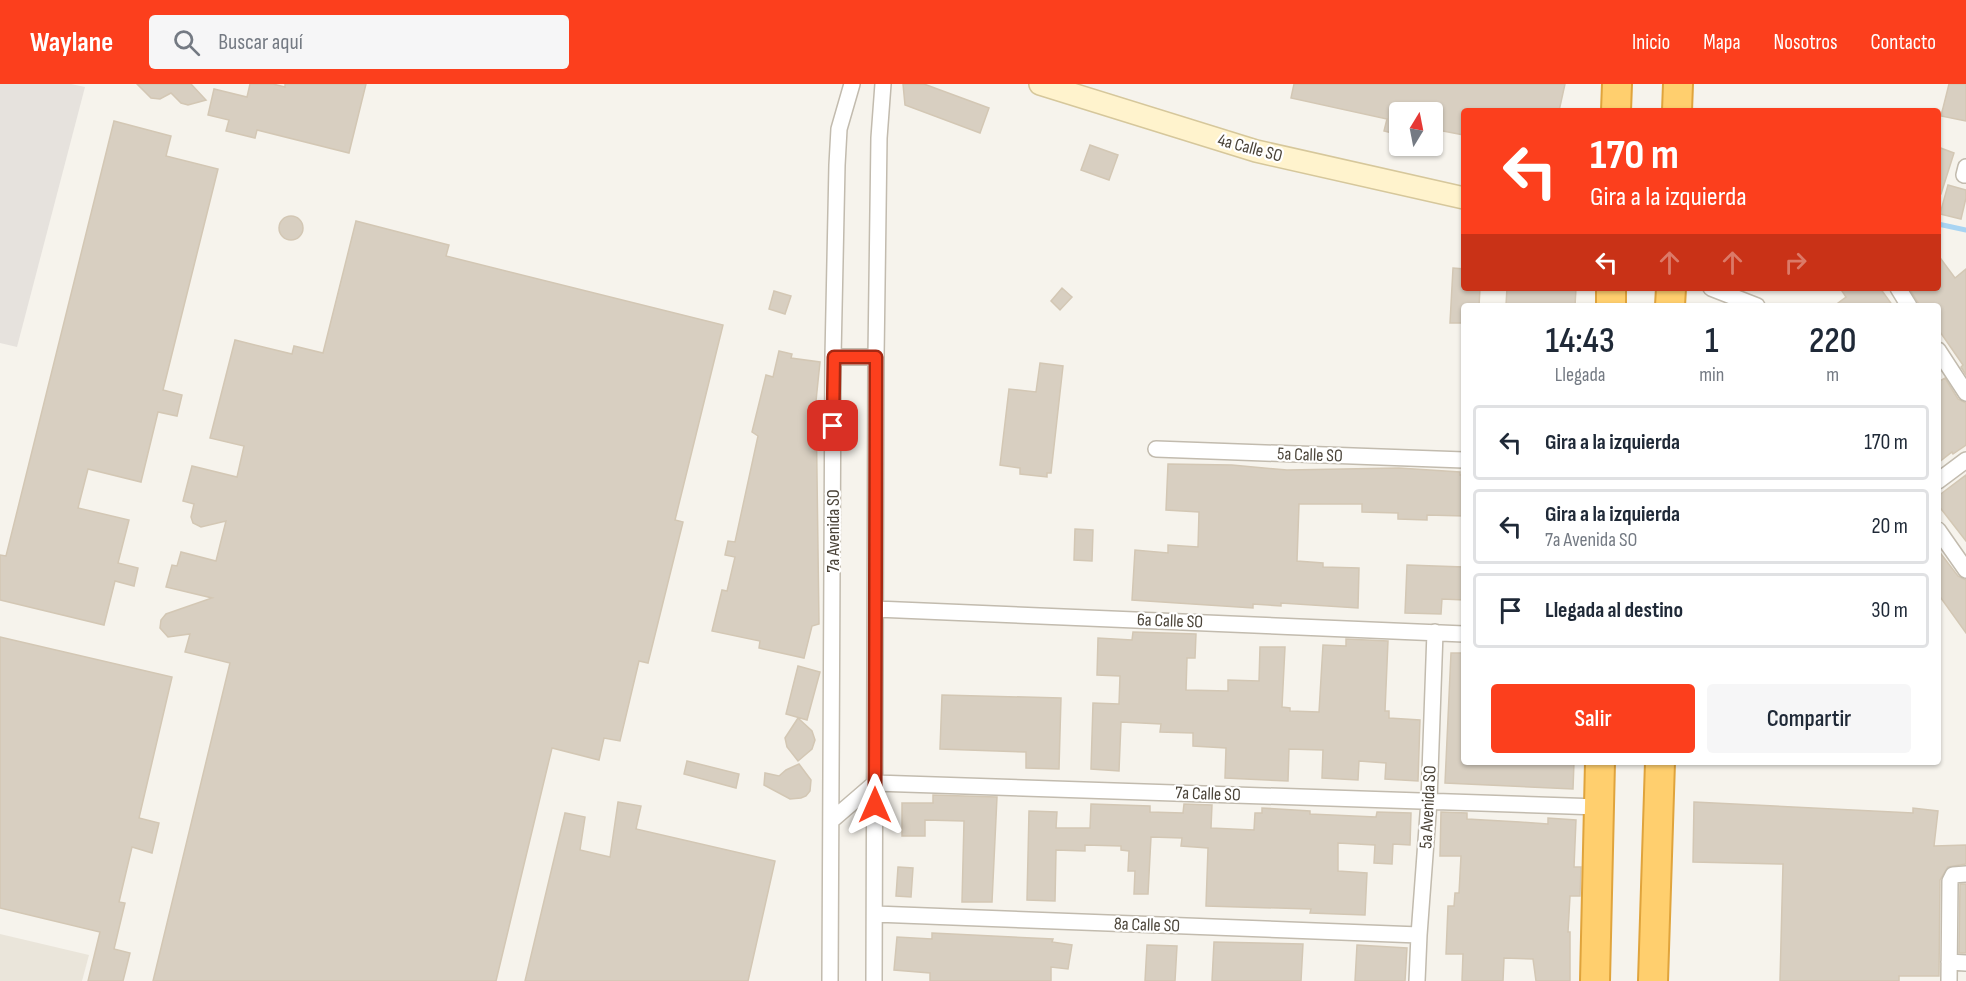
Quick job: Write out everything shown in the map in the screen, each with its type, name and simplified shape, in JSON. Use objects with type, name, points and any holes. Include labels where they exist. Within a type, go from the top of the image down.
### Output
[{"type":"highway","points":[[1616,108],[1617,84]]},
{"type":"highway","points":[[1677,108],[1678,84]]},
{"type":"highway","points":[[1595,981],[1600,765]]},
{"type":"highway","points":[[1653,981],[1660,765]]},
{"type":"street","name":"7a Avenida SO","points":[[830,981],[834,357],[839,129],[852,84]]},
{"type":"street","points":[[874,981],[876,357],[879,138],[883,84]]},
{"type":"street","name":"4a Calle SO","points":[[1040,84],[1256,151],[1461,197]]},
{"type":"street","points":[[1719,291],[1749,303]]},
{"type":"street","points":[[1941,355],[1966,393]]},
{"type":"street","points":[[834,357],[876,357]]},
{"type":"street","name":"5a Calle SO","points":[[1156,449],[1461,460]]},
{"type":"street","points":[[1941,479],[1966,460]]},
{"type":"street","points":[[1941,534],[1966,570]]},
{"type":"street","name":"6a Calle SO","points":[[876,609],[1461,634]]},
{"type":"street","name":"5a Avenida SO","points":[[1417,981],[1429,801],[1435,632]]},
{"type":"street","points":[[831,820],[875,783]]},
{"type":"street","name":"7a Calle SO","points":[[875,783],[1599,807]]},
{"type":"street","points":[[1948,981],[1950,880],[1953,875],[1966,874]]},
{"type":"street","name":"8a Calle SO","points":[[875,914],[1419,935]]},
{"type":"street","points":[[1948,962],[1966,963]]},
{"type":"shaded area","points":[[0,84],[71,84],[85,87],[17,347],[0,343]]},
{"type":"shaded area","points":[[0,934],[89,955],[82,981],[0,981]]},
{"type":"building","points":[[137,84],[191,84],[206,100],[188,105],[181,103],[171,93],[160,99],[151,98]]},
{"type":"building","points":[[250,84],[273,84],[285,87],[285,84],[366,84],[349,153],[257,130],[255,138],[226,131],[229,120],[208,115],[214,89],[247,97]]},
{"type":"building","points":[[903,84],[924,84],[989,108],[980,133],[905,105]]},
{"type":"building","points":[[1294,84],[1565,84],[1560,108],[1461,108],[1461,134],[1443,131],[1443,102],[1389,102],[1389,132],[1384,131],[1387,119],[1291,98]]},
{"type":"building","points":[[1949,84],[1966,84],[1966,121],[1941,116]]},
{"type":"building","points":[[114,121],[171,136],[166,156],[218,169],[163,390],[182,395],[177,416],[158,412],[141,482],[88,469],[78,508],[129,520],[118,563],[138,568],[134,586],[115,581],[104,625],[0,600],[0,555],[6,556]]},
{"type":"building","points":[[1090,145],[1118,155],[1109,180],[1081,170]]},
{"type":"building","points":[[1941,148],[1954,153],[1941,194]]},
{"type":"building","points":[[1948,185],[1966,190],[1961,219],[1941,214]]},
{"type":"building","points":[[291,216],[296,217],[302,223],[302,233],[296,239],[291,240],[286,239],[280,233],[279,228],[280,223],[286,217]]},
{"type":"building","points":[[356,221],[449,245],[446,256],[723,325],[675,520],[683,522],[648,663],[639,661],[620,741],[604,738],[599,760],[552,748],[496,981],[153,981],[230,663],[185,652],[190,634],[168,637],[160,628],[161,620],[166,614],[212,598],[166,587],[172,565],[177,566],[181,552],[216,561],[226,521],[201,527],[193,523],[191,517],[194,504],[183,501],[192,466],[237,477],[244,446],[210,438],[235,340],[292,354],[294,346],[323,353]]},
{"type":"building","points":[[1941,259],[1955,278],[1966,269],[1966,375],[1961,367],[1963,365],[1941,333],[1941,303],[1918,303],[1911,291],[1941,291]]},
{"type":"building","points":[[1453,268],[1461,269],[1461,291],[1480,291],[1479,303],[1461,303],[1461,323],[1450,323]]},
{"type":"building","points":[[1062,288],[1072,297],[1060,310],[1051,301]]},
{"type":"building","points":[[774,291],[791,296],[785,314],[769,309]]},
{"type":"building","points":[[1507,291],[1576,291],[1575,303],[1506,303]]},
{"type":"building","points":[[1842,291],[1882,291],[1891,303],[1838,303],[1846,297]]},
{"type":"building","points":[[779,351],[792,354],[791,358],[820,362],[816,401],[819,624],[812,626],[804,658],[759,648],[760,641],[712,631],[722,590],[727,591],[735,557],[725,555],[728,541],[735,542],[758,436],[752,432],[766,375],[773,377]]},
{"type":"building","points":[[1040,363],[1063,366],[1051,473],[1047,473],[1047,477],[1020,474],[1020,468],[1000,465],[1009,389],[1036,392]]},
{"type":"building","points":[[1945,378],[1958,399],[1966,403],[1966,445],[1941,461],[1941,380]]},
{"type":"building","points":[[1168,464],[1232,465],[1287,470],[1399,468],[1460,472],[1461,475],[1461,516],[1427,515],[1427,520],[1398,519],[1398,513],[1362,512],[1362,504],[1299,504],[1297,561],[1323,563],[1323,567],[1359,568],[1358,608],[1281,603],[1281,606],[1253,604],[1253,608],[1132,600],[1135,550],[1168,553],[1168,545],[1198,547],[1199,512],[1166,510]]},
{"type":"building","points":[[1966,475],[1966,541],[1941,509],[1941,494]]},
{"type":"building","points":[[1075,529],[1093,530],[1092,561],[1074,560]]},
{"type":"building","points":[[1941,554],[1958,576],[1966,580],[1966,633],[1941,598]]},
{"type":"building","points":[[1407,565],[1461,567],[1461,600],[1442,599],[1441,614],[1405,613]]},
{"type":"building","points":[[1133,632],[1196,634],[1195,658],[1187,658],[1186,690],[1228,691],[1228,680],[1259,681],[1260,647],[1285,647],[1282,707],[1290,708],[1290,711],[1319,712],[1323,645],[1346,646],[1346,639],[1388,641],[1385,711],[1389,711],[1389,718],[1420,720],[1418,781],[1385,779],[1386,763],[1359,761],[1358,780],[1322,778],[1323,750],[1289,749],[1288,781],[1225,778],[1226,748],[1193,746],[1193,733],[1160,732],[1161,724],[1121,722],[1119,771],[1091,769],[1093,703],[1119,704],[1120,676],[1097,675],[1098,638],[1132,640]]},
{"type":"building","points":[[0,637],[172,677],[139,818],[159,823],[152,853],[132,847],[119,902],[125,903],[114,949],[130,953],[123,981],[88,981],[100,932],[0,908]]},
{"type":"building","points":[[1451,653],[1461,653],[1461,765],[1574,765],[1573,789],[1445,783]]},
{"type":"building","points":[[798,666],[820,672],[807,720],[786,714]]},
{"type":"building","points":[[942,695],[1061,698],[1059,769],[1026,768],[1026,752],[940,749]]},
{"type":"building","points":[[798,718],[812,731],[815,740],[812,749],[798,761],[787,747],[785,738]]},
{"type":"building","points":[[687,761],[739,774],[736,788],[684,774]]},
{"type":"building","points":[[799,764],[811,780],[810,791],[806,796],[790,799],[764,785],[765,773],[779,776]]},
{"type":"building","points":[[933,795],[997,797],[992,902],[962,902],[964,821],[925,820],[925,836],[902,836],[902,803],[933,803]]},
{"type":"building","points":[[618,802],[641,806],[636,829],[775,861],[748,981],[525,981],[565,813],[585,817],[580,850],[610,857]]},
{"type":"building","points":[[1694,802],[1913,813],[1913,808],[1938,811],[1934,846],[1966,845],[1966,864],[1948,867],[1940,880],[1939,976],[1899,976],[1899,981],[1780,981],[1783,864],[1693,862]]},
{"type":"building","points":[[1091,804],[1150,806],[1150,812],[1183,813],[1184,804],[1212,805],[1211,828],[1254,830],[1255,813],[1262,813],[1262,808],[1310,811],[1310,814],[1376,817],[1377,812],[1411,813],[1410,845],[1393,844],[1392,864],[1374,863],[1375,845],[1338,843],[1338,871],[1367,873],[1365,915],[1310,913],[1311,909],[1206,906],[1208,848],[1181,846],[1182,838],[1151,837],[1148,894],[1134,894],[1135,871],[1128,871],[1129,851],[1121,850],[1121,846],[1085,845],[1085,851],[1056,850],[1055,901],[1027,900],[1029,811],[1057,812],[1056,828],[1090,828]]},
{"type":"building","points":[[1441,812],[1467,813],[1467,819],[1548,824],[1548,818],[1576,820],[1574,867],[1581,867],[1580,896],[1570,896],[1568,932],[1570,932],[1570,981],[1536,981],[1533,959],[1504,958],[1503,981],[1462,981],[1463,954],[1446,954],[1448,906],[1454,906],[1455,893],[1459,893],[1461,856],[1440,856]]},
{"type":"building","points":[[898,867],[913,868],[911,897],[896,896]]},
{"type":"building","points":[[1960,884],[1966,884],[1966,953],[1959,953]]},
{"type":"building","points":[[932,933],[1053,939],[1052,942],[1072,945],[1068,969],[1051,967],[1051,981],[930,981],[930,973],[894,970],[897,937],[932,939]]},
{"type":"building","points":[[1214,942],[1303,944],[1301,981],[1212,981]]},
{"type":"building","points":[[1147,945],[1177,946],[1175,981],[1145,981]]},
{"type":"building","points":[[1357,945],[1407,948],[1405,981],[1355,981]]},
{"type":"waterway","points":[[1941,225],[1966,230]]},
{"type":"route","points":[[833,426],[834,357],[876,357],[875,805]]}]
